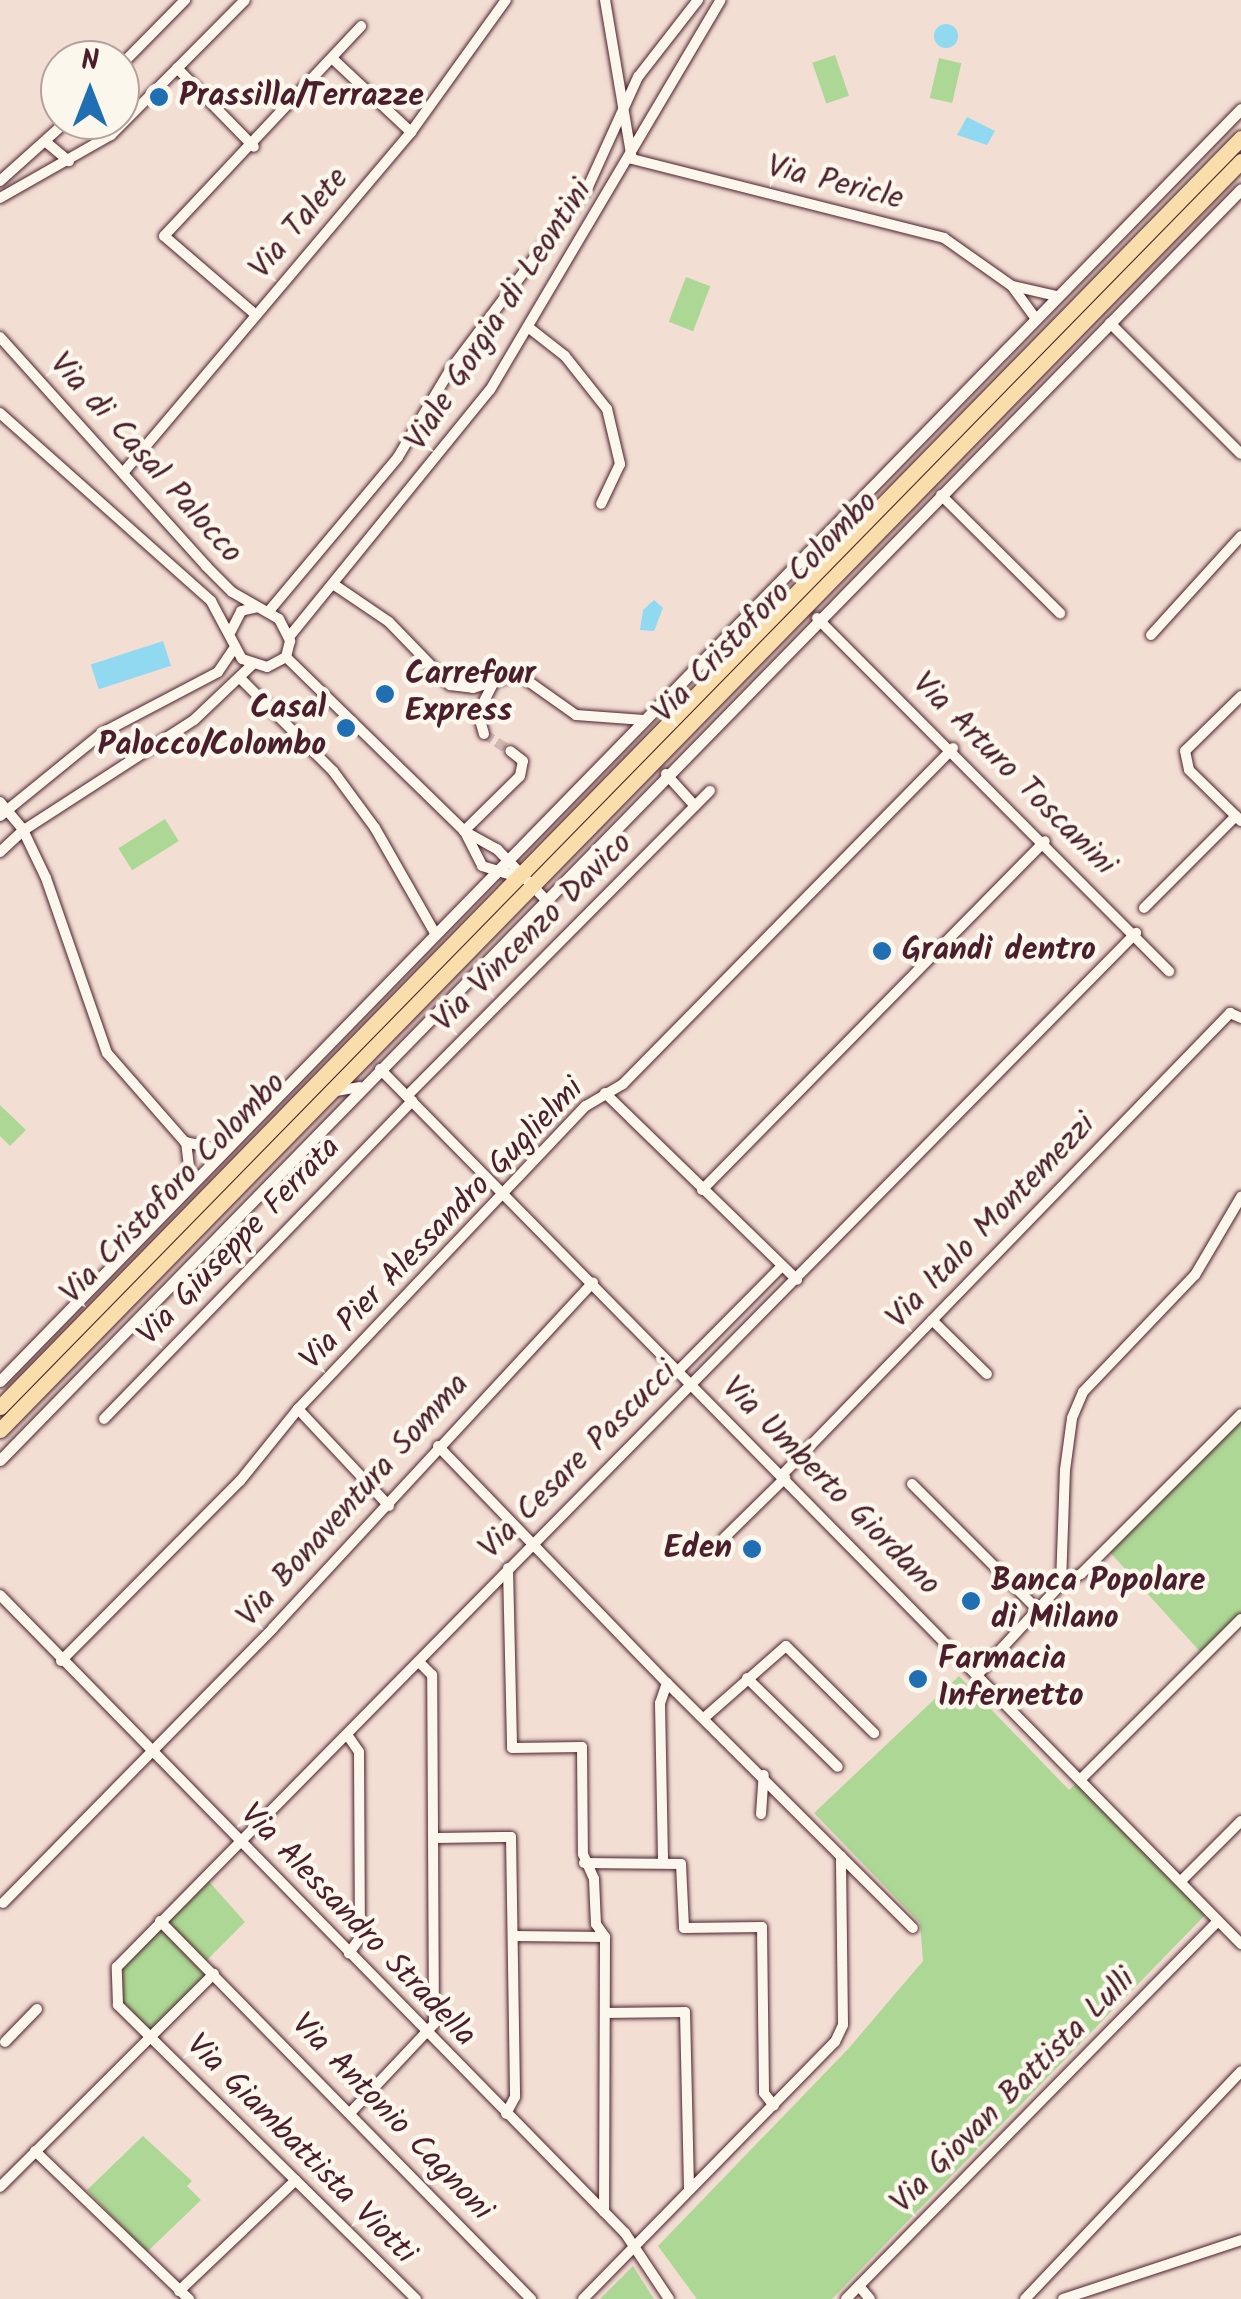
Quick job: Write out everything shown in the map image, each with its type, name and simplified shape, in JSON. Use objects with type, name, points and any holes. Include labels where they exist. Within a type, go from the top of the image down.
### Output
[{"type":"main road","name":"Via Cristoforo Colombo","points":[[0,1408],[1241,138]]},
{"type":"main road","name":"Via Cristoforo Colombo","points":[[0,1430],[330,1092],[538,893],[1241,161]]},
{"type":"street","points":[[140,46],[185,0]]},
{"type":"street","points":[[0,198],[111,135],[245,0]]},
{"type":"street","name":"Via Talete","points":[[123,473],[411,132],[506,0]]},
{"type":"street","points":[[605,0],[632,159]]},
{"type":"street","name":"Viale Gorgia di Leontini","points":[[264,609],[398,457],[462,354],[588,187],[638,76],[698,0]]},
{"type":"street","name":"Viale Gorgia di Leontini","points":[[289,637],[336,586],[479,405],[632,159],[722,0]]},
{"type":"street","points":[[256,315],[164,236],[254,147],[360,26]]},
{"type":"street","points":[[333,59],[411,132]]},
{"type":"street","points":[[177,68],[254,147]]},
{"type":"street","name":"Via Cristoforo Colombo","points":[[0,1381],[1241,109]]},
{"type":"street","points":[[0,182],[46,142],[69,162]]},
{"type":"street","name":"Via Pericle","points":[[632,159],[944,238],[1012,286],[1036,319]]},
{"type":"street","name":"Via Cristoforo Colombo","points":[[0,1460],[380,1069],[538,893],[666,774],[1241,189]]},
{"type":"street","name":"Via Pericle","points":[[1012,286],[1056,296]]},
{"type":"street","points":[[1110,324],[1241,454]]},
{"type":"street","points":[[528,327],[565,356],[607,409],[620,464],[601,504]]},
{"type":"street","name":"Via di Casal Palocco","points":[[0,337],[206,566],[264,609]]},
{"type":"street","name":"Via di Casal Palocco","points":[[0,413],[211,601],[230,630],[234,648]]},
{"type":"street","points":[[941,495],[1057,604]]},
{"type":"street","points":[[1152,635],[1241,536]]},
{"type":"street","points":[[336,586],[389,622],[450,685],[467,689],[524,676],[582,718],[644,720]]},
{"type":"street","points":[[192,1182],[185,1142],[107,1053],[24,830],[3,809],[102,733],[214,675],[234,648],[252,665],[273,666],[286,657],[289,637],[264,609],[241,611],[230,630]]},
{"type":"street","name":"Via Arturo Toscanini","points":[[817,618],[953,748],[1169,970]]},
{"type":"street","points":[[286,657],[464,831],[506,861],[538,893]]},
{"type":"street","points":[[0,852],[24,830],[176,733],[242,680],[252,665]]},
{"type":"street","name":"Via Cristoforo Colombo","points":[[692,671],[724,667]]},
{"type":"street","points":[[242,680],[333,771],[375,828],[436,933]]},
{"type":"street","points":[[484,734],[478,713],[494,681]]},
{"type":"street","points":[[1144,908],[1239,818],[1189,770],[1185,751],[1241,696]]},
{"type":"street","name":"Via Pier Alessandro Guglielmi","points":[[61,1661],[240,1481],[298,1409],[504,1196],[605,1093],[622,1086],[953,748]]},
{"type":"street","points":[[464,831],[520,776],[523,761],[510,750]]},
{"type":"street","points":[[666,774],[695,806]]},
{"type":"street","name":"Via Vincenzo Davico","points":[[409,1098],[710,791]]},
{"type":"street","points":[[464,831],[480,864],[518,877]]},
{"type":"street","points":[[702,1190],[1045,841]]},
{"type":"street","name":"Via Cesare Pascucci","points":[[149,2036],[113,1992],[117,1967],[1136,933]]},
{"type":"street","name":"Via Italo Montemezzi","points":[[724,1538],[1230,1013],[1241,1018]]},
{"type":"street","name":"Via Umberto Giordano","points":[[380,1069],[979,1673],[1241,1944]]},
{"type":"street","name":"Via Cristoforo Colombo","points":[[330,1092],[360,1087]]},
{"type":"street","points":[[605,1093],[797,1280]]},
{"type":"street","name":"Via Giuseppe Ferrata","points":[[104,1418],[409,1098]]},
{"type":"street","points":[[185,1142],[223,1150]]},
{"type":"street","points":[[1061,1584],[1067,1452],[1083,1392],[1195,1275],[1241,1197]]},
{"type":"street","name":"Via Cesare Pascucci","points":[[678,1370],[782,1266]]},
{"type":"street","name":"Via Bonaventura Somma","points":[[3,1902],[389,1506],[438,1446],[593,1283]]},
{"type":"street","points":[[932,1320],[987,1374]]},
{"type":"street","points":[[298,1409],[389,1506]]},
{"type":"street","points":[[979,1673],[1040,1612],[1061,1584],[1094,1562],[1241,1414]]},
{"type":"street","points":[[438,1446],[667,1683],[764,1774],[913,1928]]},
{"type":"street","points":[[912,1484],[1040,1612]]},
{"type":"street","points":[[508,1567],[512,1748],[582,1748],[584,1863],[594,1879],[596,1924],[605,1936],[604,2212]]},
{"type":"street","name":"Via Alessandro Stradella","points":[[0,1595],[604,2212],[634,2246],[670,2299]]},
{"type":"street","points":[[1082,1778],[1241,1619]]},
{"type":"street","points":[[704,1718],[786,1646],[874,1733]]},
{"type":"street","points":[[352,2110],[429,2035],[436,1838],[432,1675],[419,1662]]},
{"type":"street","points":[[746,1678],[838,1768]]},
{"type":"street","points":[[663,1863],[660,1703],[667,1683]]},
{"type":"street","points":[[348,1736],[359,1752],[360,1920],[360,1938],[349,1953]]},
{"type":"street","points":[[761,1814],[764,1774]]},
{"type":"street","points":[[1181,1881],[1241,1821]]},
{"type":"street","points":[[436,1838],[511,1837],[515,2097],[506,2114]]},
{"type":"street","points":[[583,2299],[835,2042],[842,2025],[841,1856]]},
{"type":"street","points":[[584,1863],[681,1864],[684,1928],[762,1927],[764,2093],[774,2106]]},
{"type":"street","name":"Via Giovan Battista Lulli","points":[[846,2299],[1218,1921]]},
{"type":"street","name":"Via Antonio Cagnoni","points":[[160,1922],[352,2110],[531,2299]]},
{"type":"street","points":[[512,1936],[605,1936]]},
{"type":"street","points":[[0,2187],[214,1974]]},
{"type":"street","points":[[5,2042],[37,2008]]},
{"type":"street","points":[[606,2013],[685,2012],[690,2190]]},
{"type":"street","name":"Via Giambattista Viotti","points":[[149,2036],[416,2299]]},
{"type":"street","points":[[1026,2299],[1241,2071]]},
{"type":"street","points":[[35,2151],[184,2295],[296,2180]]},
{"type":"street","points":[[1063,2299],[1241,2240]]},
{"type":"street","points":[[859,2286],[870,2299]]},
{"type":"green space","points":[[835,55],[849,96],[826,103],[812,63]]},
{"type":"green space","points":[[939,58],[961,63],[952,103],[930,98]]},
{"type":"green space","points":[[686,277],[710,286],[693,331],[669,322]]},
{"type":"green space","points":[[165,819],[179,841],[132,870],[118,848]]},
{"type":"green space","points":[[0,1105],[26,1130],[10,1146],[0,1136]]},
{"type":"green space","points":[[1241,1414],[1241,1618],[1204,1656],[1107,1549]]},
{"type":"green space","points":[[959,1676],[1069,1790],[1082,1778],[1209,1911],[832,2299],[697,2299],[658,2246],[849,2048],[923,1961],[920,1923],[814,1813]]},
{"type":"green space","points":[[205,1877],[245,1922],[204,1963],[214,1974],[149,2036],[118,2005],[117,1967]]},
{"type":"green space","points":[[143,2136],[192,2181],[187,2186],[201,2200],[147,2252],[87,2190]]},
{"type":"green space","points":[[633,2266],[654,2299],[600,2299]]},
{"type":"water","points":[[946,24],[958,36],[946,48],[934,36]]},
{"type":"water","points":[[967,117],[995,131],[987,145],[957,135]]},
{"type":"water","points":[[654,600],[663,608],[654,631],[640,630],[643,610]]},
{"type":"water","points":[[163,641],[171,666],[99,689],[91,664]]},
{"type":"tunnel","points":[[484,734],[510,751]]},
{"type":"place","name":"Prassilla/Terrazze","points":[[159,97]]},
{"type":"place","name":"Carrefour Express","points":[[385,694]]},
{"type":"place","name":"Casal Palocco/Colombo","points":[[346,728]]},
{"type":"place","name":"Grandi dentro","points":[[882,951]]},
{"type":"place","name":"Eden","points":[[752,1549]]},
{"type":"place","name":"Banca Popolare di Milano","points":[[971,1601]]},
{"type":"place","name":"Farmacia Infernetto","points":[[918,1679]]}]
